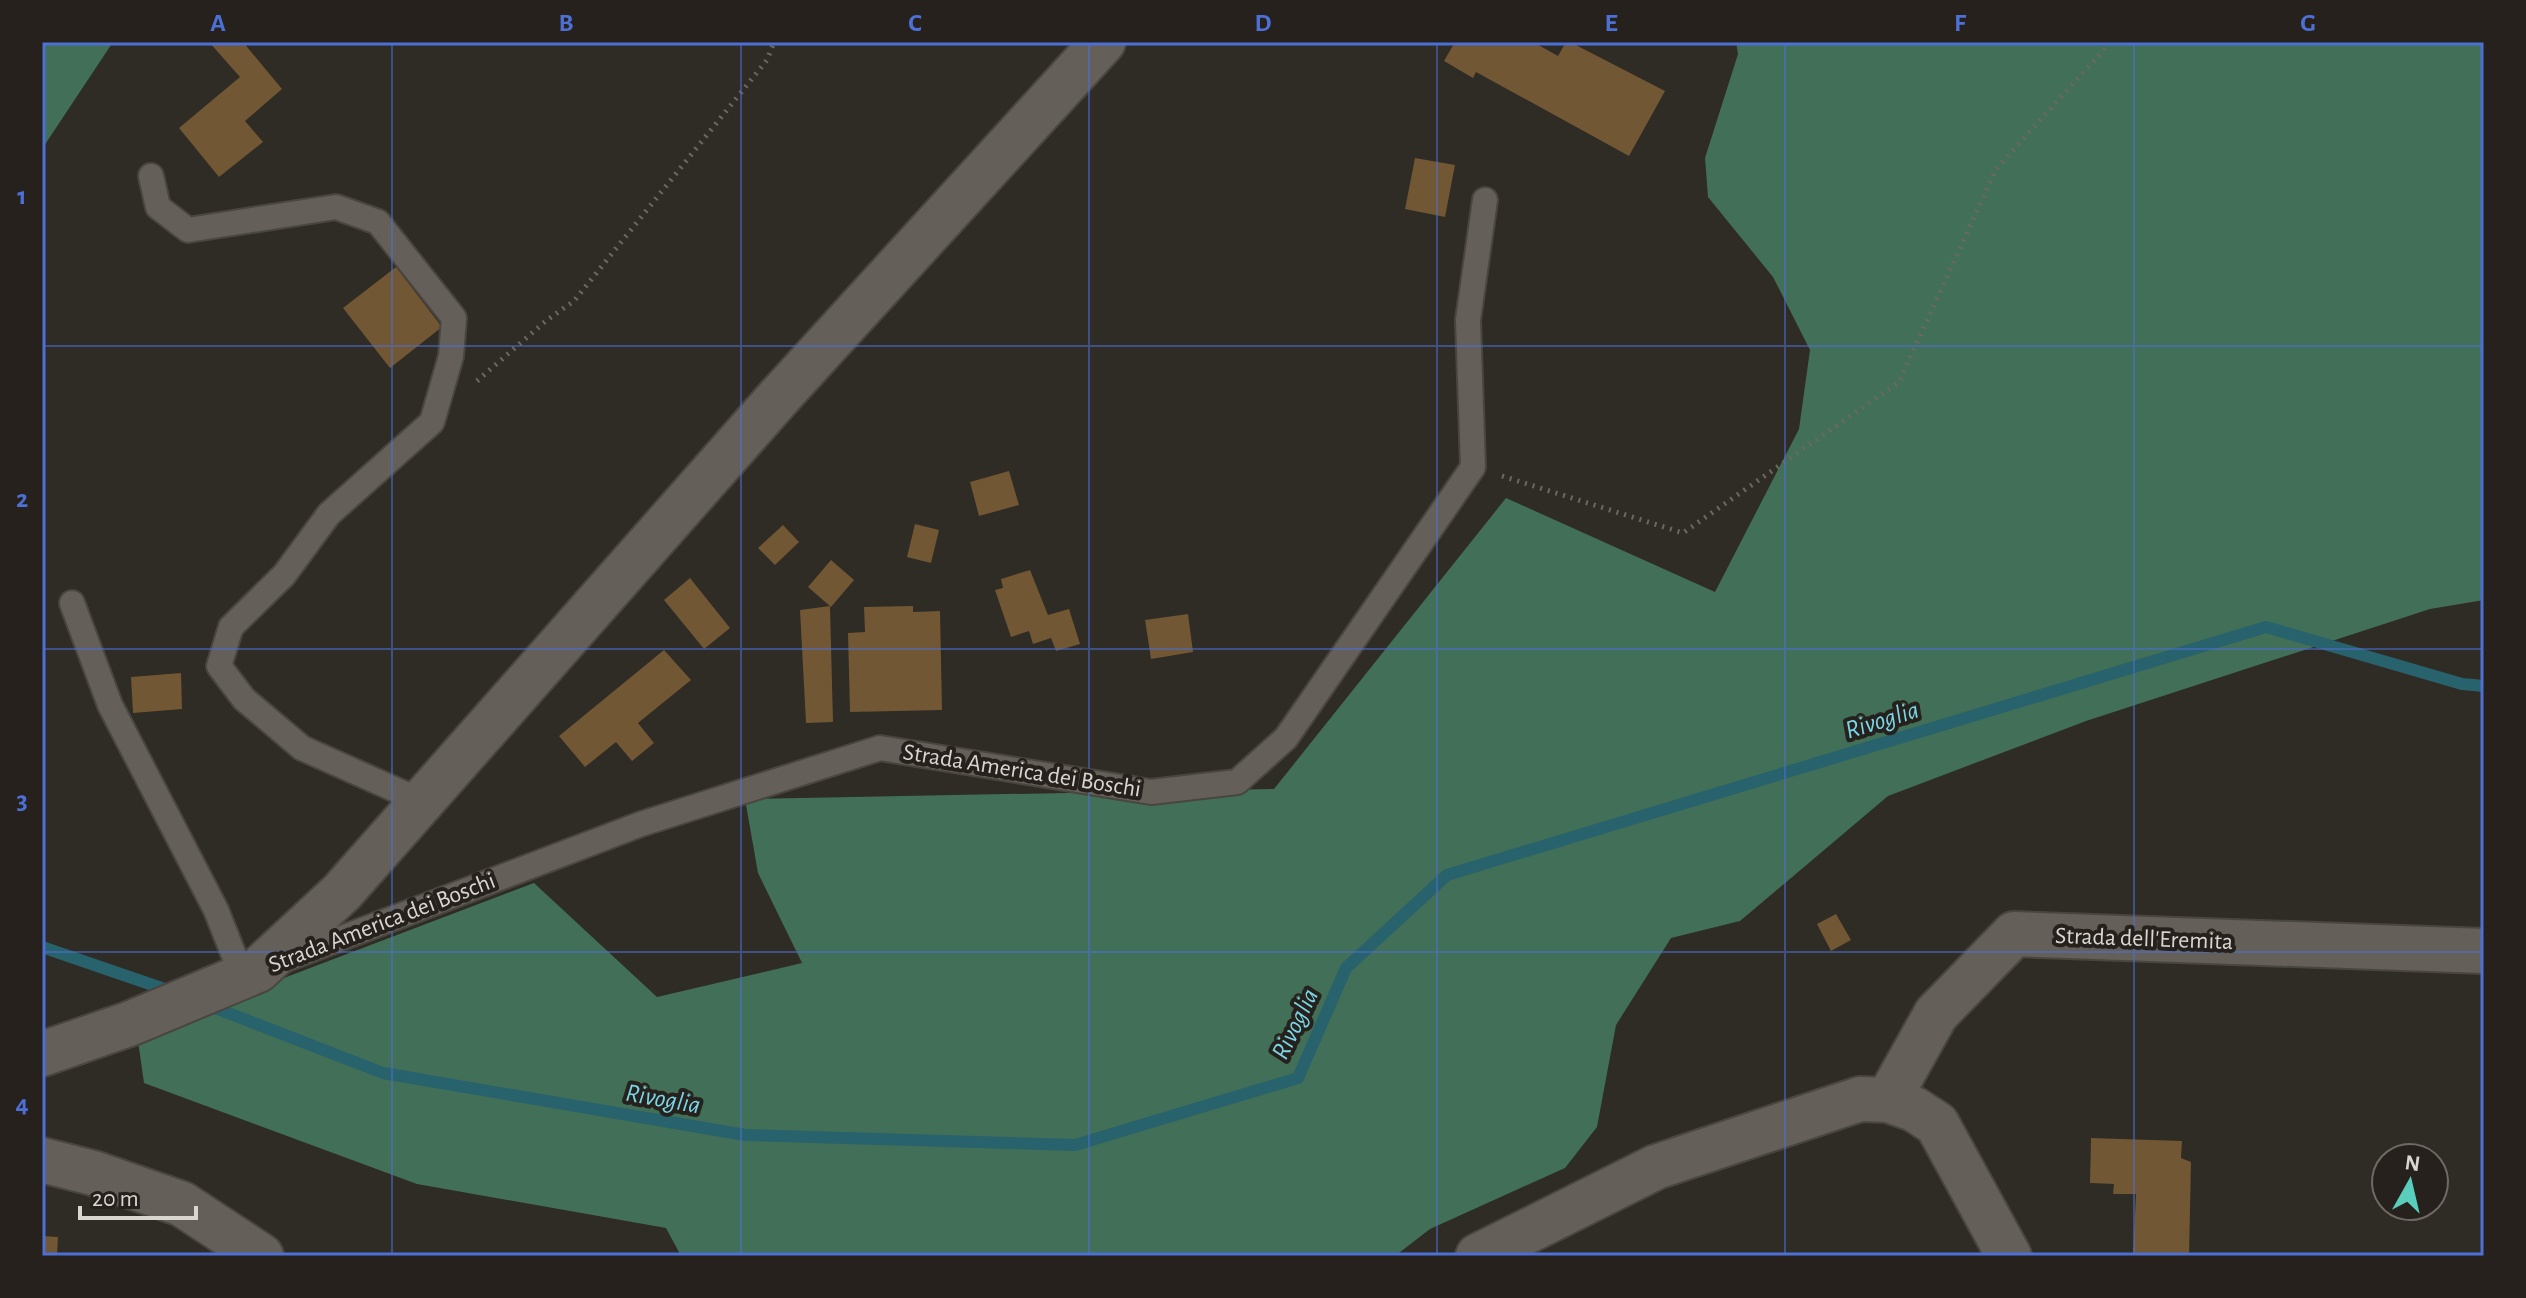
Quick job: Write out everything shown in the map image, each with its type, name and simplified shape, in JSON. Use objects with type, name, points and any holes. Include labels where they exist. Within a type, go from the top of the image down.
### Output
[{"type":"street","name":"Strada America dei Boschi","points":[[42,1054],[129,1024],[243,978],[342,892],[778,398],[1103,42]]},
{"type":"street","name":"Strada dell'Eremita","points":[[1888,1100],[1936,1014],[2014,934],[2484,951]]},
{"type":"street","points":[[1478,1256],[1656,1167],[1860,1099],[1888,1100],[1914,1109],[1937,1124],[2009,1256]]},
{"type":"street","points":[[42,1160],[93,1173],[182,1204],[261,1256]]},
{"type":"lane","points":[[151,176],[158,207],[188,230],[336,207],[378,222],[454,318],[451,356],[432,422],[329,514],[284,575],[231,627],[219,666],[244,699],[302,748],[423,802]]},
{"type":"lane","points":[[1473,467],[1468,320],[1485,200]]},
{"type":"lane","name":"Strada America dei Boschi","points":[[243,978],[641,824],[880,748],[1151,792],[1237,782],[1286,738],[1473,467]]},
{"type":"lane","points":[[72,603],[110,705],[216,910],[243,978]]},
{"type":"path","points":[[432,422],[547,320],[574,301],[767,60],[774,42]]},
{"type":"path","points":[[1473,467],[1683,533],[1899,382],[1996,169],[2111,42]]},
{"type":"green space","points":[[42,42],[113,42],[42,149]]},
{"type":"green space","points":[[1736,42],[2484,42],[2484,600],[2430,609],[2086,721],[1888,796],[1740,921],[1671,938],[1616,1025],[1597,1127],[1565,1168],[1430,1229],[1395,1256],[681,1256],[666,1228],[417,1184],[144,1083],[138,1041],[289,976],[534,883],[657,997],[802,963],[758,873],[745,799],[1274,789],[1506,498],[1715,592],[1799,429],[1810,350],[1773,277],[1708,197],[1705,158],[1738,54]]},
{"type":"building","points":[[209,42],[243,42],[282,89],[245,121],[263,142],[219,177],[179,128],[240,77]]},
{"type":"building","points":[[1455,42],[1533,42],[1558,56],[1566,42],[1570,42],[1665,91],[1629,156],[1476,72],[1473,78],[1444,61]]},
{"type":"building","points":[[1415,158],[1455,165],[1445,217],[1405,209]]},
{"type":"building","points":[[396,267],[442,327],[390,368],[343,308]]},
{"type":"building","points":[[1009,471],[1019,505],[979,516],[970,482]]},
{"type":"building","points":[[915,524],[939,530],[931,563],[907,557]]},
{"type":"building","points":[[783,525],[799,542],[775,565],[758,548]]},
{"type":"building","points":[[831,560],[854,580],[831,607],[808,587]]},
{"type":"building","points":[[1030,570],[1048,615],[1069,609],[1080,644],[1056,651],[1051,638],[1033,644],[1029,631],[1011,637],[995,590],[1003,588],[1001,579]]},
{"type":"building","points":[[690,578],[730,628],[704,649],[664,600]]},
{"type":"building","points":[[830,606],[833,722],[806,723],[800,610]]},
{"type":"building","points":[[913,606],[913,612],[940,611],[942,710],[850,712],[848,633],[865,632],[864,607]]},
{"type":"building","points":[[1188,614],[1193,652],[1151,659],[1145,620]]},
{"type":"building","points":[[664,650],[691,680],[638,723],[654,743],[632,761],[616,742],[585,767],[559,736]]},
{"type":"building","points":[[181,673],[182,709],[133,713],[131,677]]},
{"type":"building","points":[[1836,914],[1851,940],[1831,951],[1817,924]]},
{"type":"building","points":[[2091,1138],[2182,1141],[2181,1158],[2191,1162],[2189,1256],[2133,1256],[2136,1194],[2113,1194],[2114,1184],[2090,1183]]},
{"type":"building","points":[[42,1236],[58,1237],[57,1256],[42,1256]]},
{"type":"waterway","name":"Rivoglia","points":[[205,1004],[383,1073],[745,1135],[1075,1145],[1298,1078],[1346,968],[1447,875],[2266,627],[2462,684],[2484,686]]},
{"type":"waterway","name":"Rivoglia","points":[[42,947],[176,993]]}]
